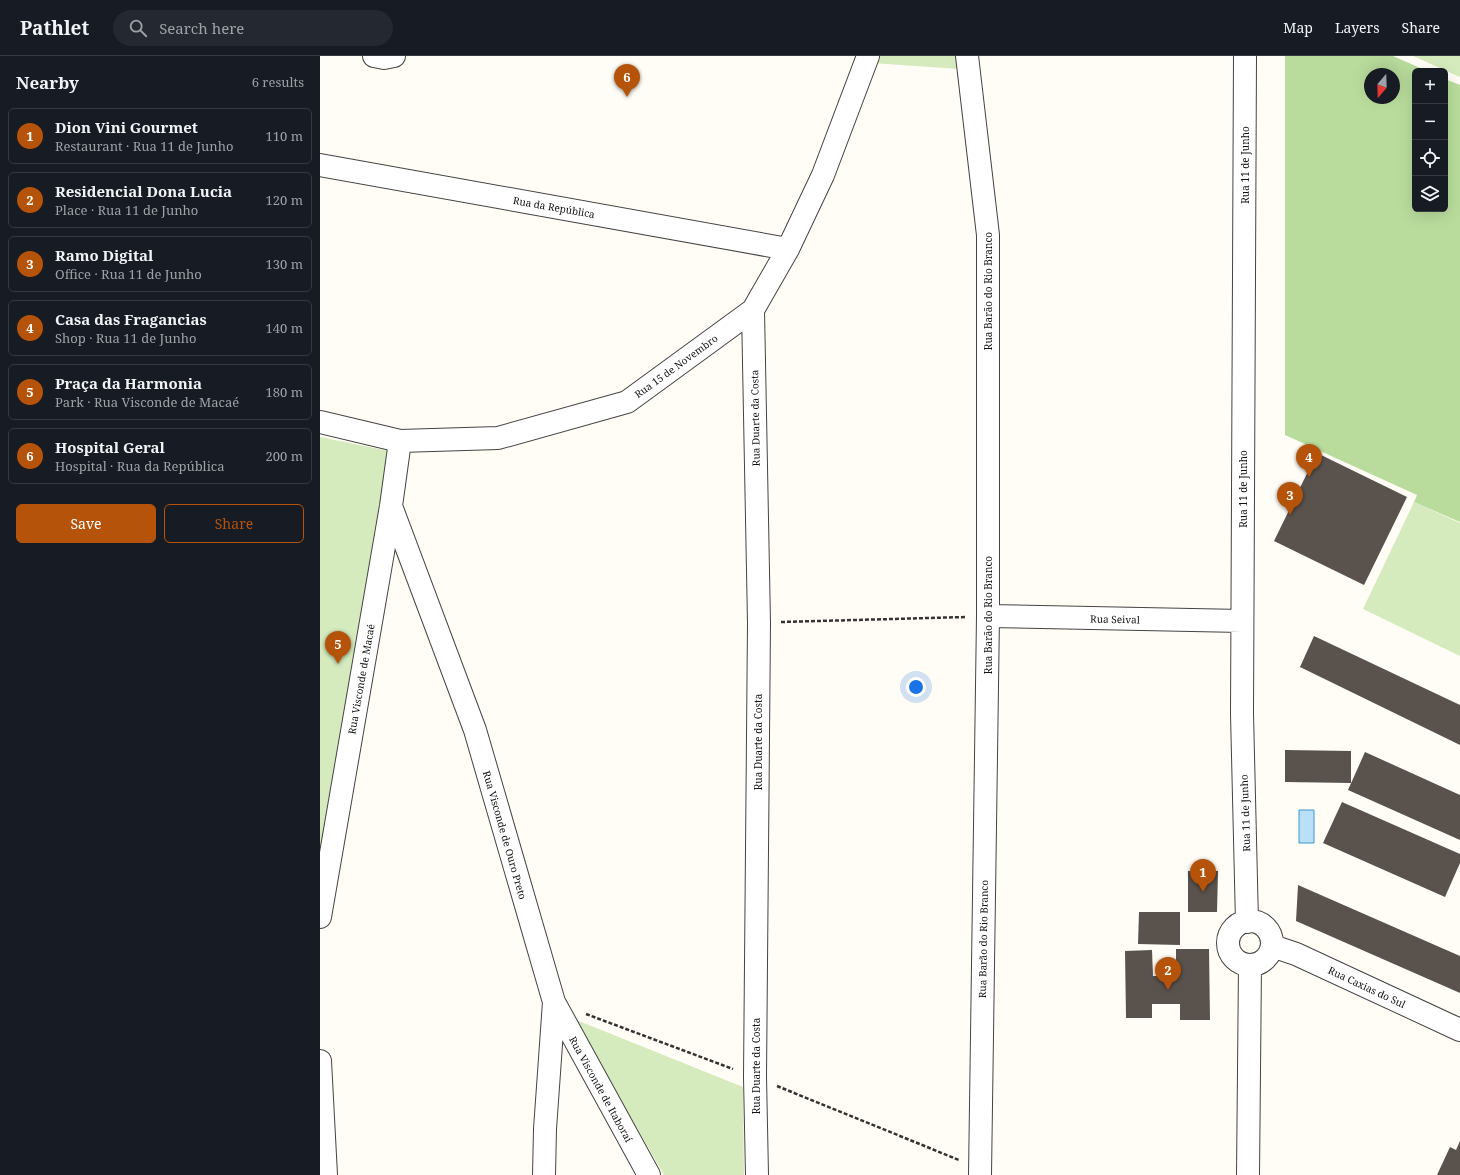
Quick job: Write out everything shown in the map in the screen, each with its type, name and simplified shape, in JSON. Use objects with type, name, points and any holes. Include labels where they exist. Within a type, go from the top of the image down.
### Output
[{"type":"street","name":"Rua 15 de Novembro","points":[[320,422],[400,441],[498,438],[627,402],[753,310],[788,249],[823,175],[868,56]]},
{"type":"street","name":"Rua Barão do Rio Branco","points":[[967,56],[988,235],[988,616],[980,1175]]},
{"type":"street","name":"Rua 11 de Junho","points":[[1246,56],[1242,714],[1248,922]]},
{"type":"street","name":"Rua da República","points":[[320,165],[788,249]]},
{"type":"street","name":"Rua Duarte da Costa","points":[[753,310],[759,623],[755,1077],[758,1175]]},
{"type":"street","name":"Rua Visconde de Macaé","points":[[320,917],[391,506],[400,441]]},
{"type":"street","name":"Rua Visconde de Ouro Preto","points":[[391,506],[475,730],[554,1002],[545,1129],[544,1175]]},
{"type":"street","name":"Rua Seival","points":[[988,616],[1242,621]]},
{"type":"street","points":[[1257,922],[1268,931],[1272,946],[1266,958],[1261,963],[1250,965],[1240,962],[1234,958],[1228,945],[1231,932],[1236,926],[1242,923],[1257,922]]},
{"type":"street","name":"Rua Caxias do Sul","points":[[1272,946],[1296,954],[1460,1030]]},
{"type":"street","points":[[1248,1175],[1250,965]]},
{"type":"street","name":"Rua Visconde de Itaboraí","points":[[554,1002],[649,1175]]},
{"type":"street","points":[[320,1061],[326,1175]]},
{"type":"path","points":[[759,623],[988,616]]},
{"type":"green space","points":[[875,56],[957,56],[959,69],[872,63]]},
{"type":"green space","points":[[1285,56],[1393,56],[1420,68],[1412,68],[1412,212],[1448,212],[1448,80],[1460,85],[1460,522],[1414,502],[1417,495],[1285,435]]},
{"type":"green space","points":[[1413,56],[1460,56],[1460,77],[1448,72],[1448,68],[1440,68]]},
{"type":"green space","points":[[320,437],[394,452],[320,877]]},
{"type":"green space","points":[[1414,502],[1460,523],[1460,656],[1363,609]]},
{"type":"green space","points":[[574,1019],[743,1087],[744,1175],[664,1175]]},
{"type":"water","points":[[1299,810],[1314,810],[1314,843],[1299,843]]},
{"type":"building","points":[[1317,453],[1407,497],[1364,585],[1274,541]]},
{"type":"building","points":[[1314,636],[1460,705],[1460,745],[1300,667]]},
{"type":"building","points":[[1285,750],[1351,751],[1351,783],[1285,782]]},
{"type":"building","points":[[1365,752],[1460,795],[1460,840],[1348,790]]},
{"type":"building","points":[[1342,802],[1460,854],[1460,863],[1445,897],[1323,843]]},
{"type":"building","points":[[1188,871],[1218,871],[1217,912],[1188,912]]},
{"type":"building","points":[[1298,885],[1460,956],[1460,993],[1296,921]]},
{"type":"building","points":[[1139,912],[1180,912],[1180,945],[1138,944]]},
{"type":"building","points":[[1176,949],[1209,949],[1210,1020],[1180,1020],[1180,1004],[1152,1004],[1152,1018],[1126,1018],[1125,951],[1152,950],[1153,976],[1176,976]]},
{"type":"building","points":[[1460,1141],[1460,1175],[1437,1175],[1450,1147],[1456,1150]]},
{"type":"place","name":"Hospital Geral","points":[[627,97]]},
{"type":"place","name":"Casa das Fragancias","points":[[1309,477]]},
{"type":"place","name":"Ramo Digital","points":[[1290,515]]},
{"type":"place","name":"Praça da Harmonia","points":[[338,664]]},
{"type":"place","name":"Dion Vini Gourmet","points":[[1203,892]]},
{"type":"place","name":"Residencial Dona Lucia","points":[[1168,990]]}]
